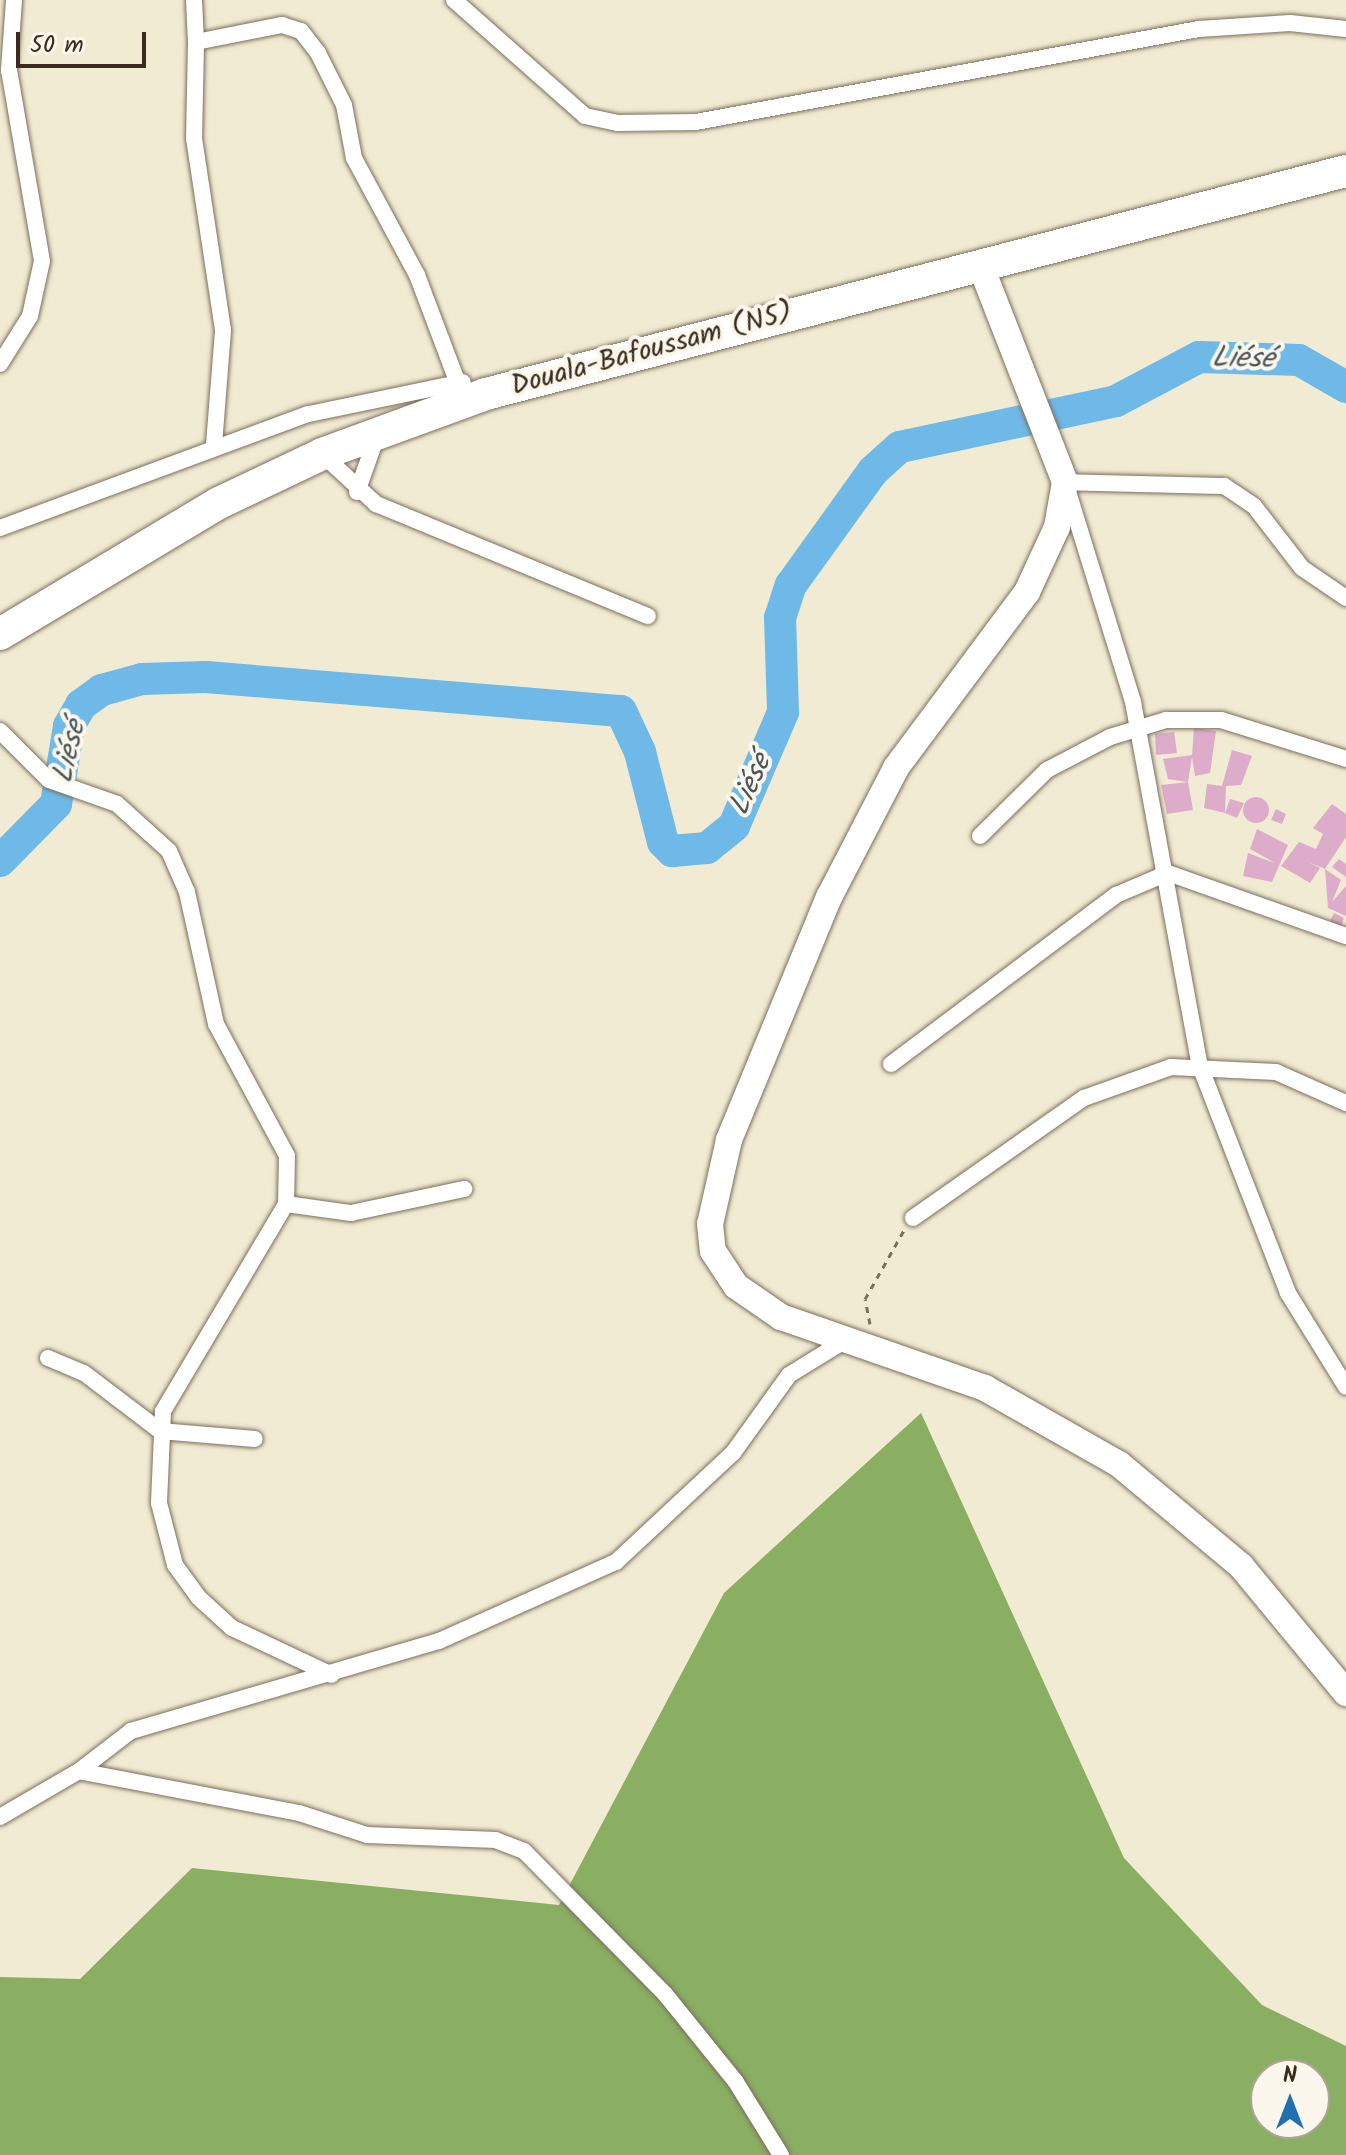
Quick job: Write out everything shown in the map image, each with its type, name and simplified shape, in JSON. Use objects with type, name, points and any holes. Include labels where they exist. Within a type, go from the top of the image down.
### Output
[{"type":"highway","name":"Douala-Bafoussam (N5)","points":[[0,634],[164,531],[322,454],[486,394],[1346,171]]},
{"type":"main road","points":[[980,264],[1065,482],[1057,527],[1027,592],[937,708],[860,833],[718,1176],[710,1224],[720,1269],[781,1317],[985,1388],[1119,1464],[1241,1566],[1346,1693]]},
{"type":"street","points":[[0,364],[42,283],[9,70],[14,0]]},
{"type":"street","points":[[194,0],[194,139],[223,330],[214,445]]},
{"type":"street","points":[[454,0],[585,116],[618,123],[696,122],[1199,29],[1290,23],[1346,29]]},
{"type":"street","points":[[196,42],[282,25],[309,42],[344,105],[354,158],[417,275],[456,378],[486,394]]},
{"type":"street","points":[[0,528],[214,445],[456,378]]},
{"type":"street","points":[[357,492],[378,433]]},
{"type":"street","points":[[322,454],[357,492],[648,616]]},
{"type":"street","points":[[1346,598],[1302,568],[1254,506],[1224,486],[1065,482],[1138,728],[1168,873],[1200,1066],[1288,1293],[1346,1387]]},
{"type":"street","points":[[980,836],[1047,770],[1138,728],[1221,720],[1346,759]]},
{"type":"street","points":[[0,731],[49,780],[117,804],[169,851],[187,892],[216,1024],[287,1156],[286,1204],[174,1384],[160,1431],[159,1503],[175,1565],[232,1628],[332,1675]]},
{"type":"street","points":[[891,1064],[1116,895],[1168,873],[1346,936]]},
{"type":"street","points":[[913,1218],[1084,1098],[1157,1071],[1200,1066],[1276,1072],[1346,1103]]},
{"type":"street","points":[[286,1204],[351,1213],[464,1189]]},
{"type":"street","points":[[0,1817],[79,1771],[131,1731],[332,1675],[439,1641],[616,1562],[705,1482],[789,1375],[844,1341]]},
{"type":"street","points":[[48,1358],[84,1373],[160,1431],[255,1439]]},
{"type":"street","points":[[79,1771],[299,1813],[367,1835],[496,1840],[524,1851],[665,1994],[736,2082],[781,2155]]},
{"type":"path","points":[[875,1351],[865,1299],[913,1218]]},
{"type":"green space","points":[[921,1413],[1124,1858],[1262,2005],[1346,2046],[1346,2155],[0,2155],[0,1977],[80,1979],[192,1868],[559,1905],[724,1593]]},
{"type":"building","points":[[1194,728],[1216,731],[1210,773],[1195,776],[1192,757],[1188,782],[1168,779],[1163,759],[1192,755]]},
{"type":"building","points":[[1174,732],[1177,753],[1156,755],[1155,734]]},
{"type":"building","points":[[1232,750],[1252,756],[1241,785],[1226,786],[1225,813],[1204,808],[1207,784],[1222,786]]},
{"type":"building","points":[[1188,782],[1193,810],[1167,814],[1161,785]]},
{"type":"building","points":[[1256,797],[1265,801],[1269,810],[1265,819],[1256,823],[1247,819],[1243,810],[1247,801]]},
{"type":"building","points":[[1230,799],[1244,803],[1237,818],[1225,813]]},
{"type":"building","points":[[1332,804],[1346,814],[1346,837],[1325,869],[1308,862],[1320,868],[1310,883],[1281,866],[1299,842],[1316,849],[1323,834],[1313,828]]},
{"type":"building","points":[[1276,809],[1286,814],[1282,824],[1271,820]]},
{"type":"building","points":[[1257,829],[1288,845],[1272,882],[1243,876],[1248,853],[1275,863],[1250,849]]},
{"type":"building","points":[[1339,859],[1346,864],[1346,877],[1332,867]]},
{"type":"building","points":[[1325,869],[1341,880],[1332,902],[1346,886],[1346,916],[1328,908]]},
{"type":"building","points":[[1334,913],[1344,918],[1341,926],[1330,921]]},
{"type":"waterway","name":"Liésé","points":[[0,861],[56,804],[69,726],[81,705],[102,690],[142,679],[206,677],[621,711],[640,752],[663,842],[672,851],[707,848],[734,826],[783,712],[780,618],[791,585],[873,471],[900,447],[1116,401],[1199,357],[1299,360],[1346,387]]}]
